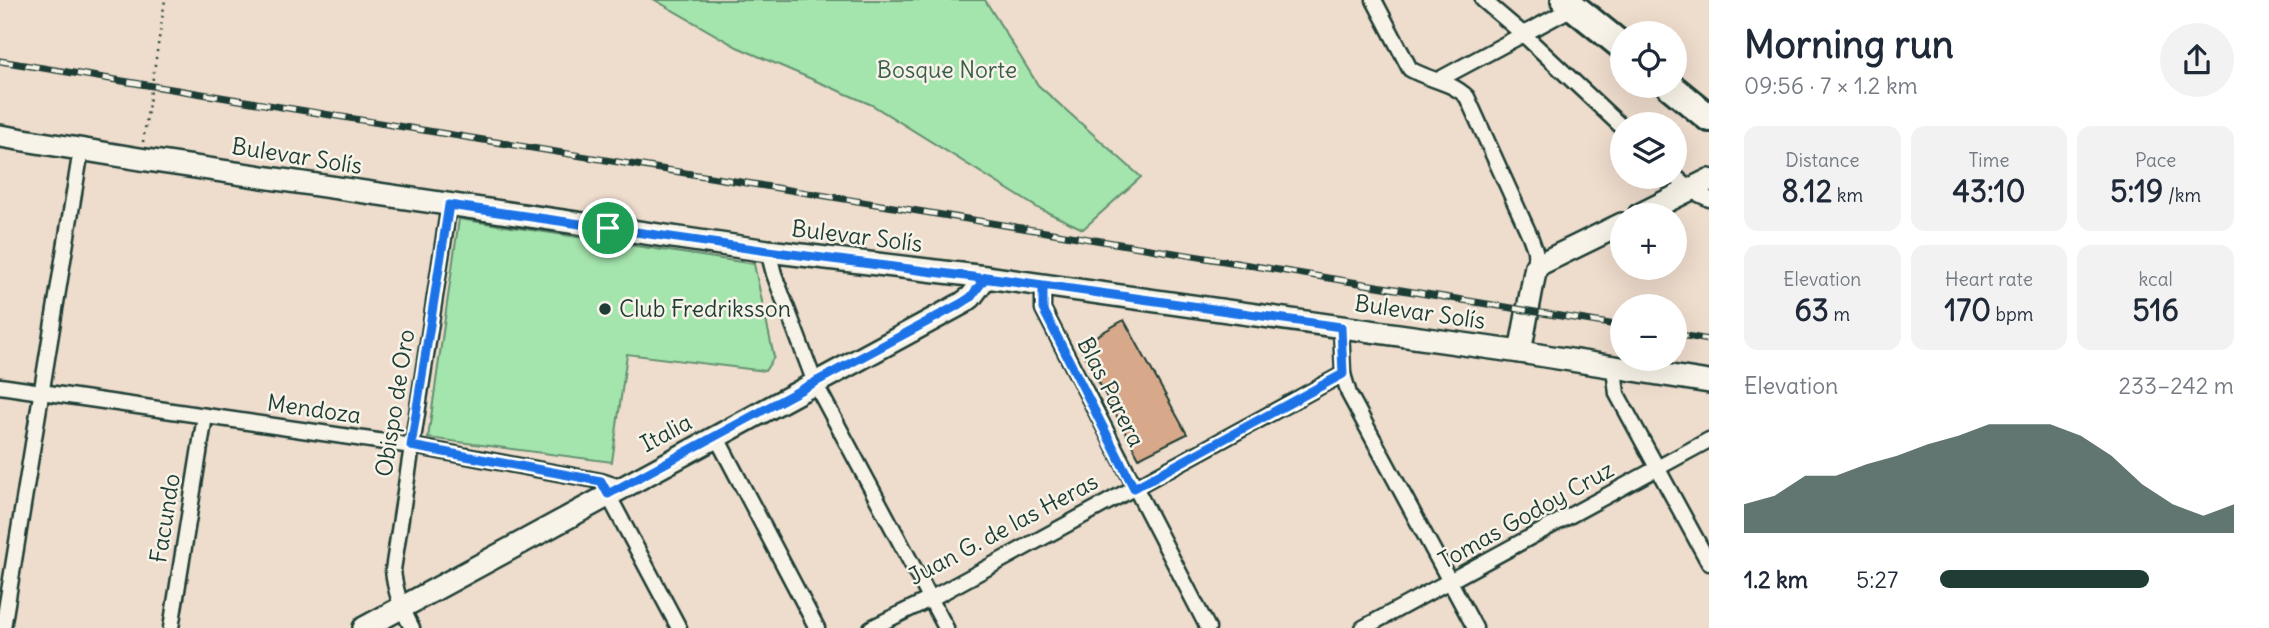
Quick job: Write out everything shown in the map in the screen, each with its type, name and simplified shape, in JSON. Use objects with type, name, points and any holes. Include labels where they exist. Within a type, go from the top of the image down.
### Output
[{"type":"highway","points":[[1576,2],[1610,35]]},
{"type":"highway","points":[[1685,98],[1709,117]]},
{"type":"street","points":[[1374,0],[1410,69],[1460,90],[1467,97],[1530,236],[1535,250],[1536,266],[1520,352]]},
{"type":"street","points":[[1483,0],[1610,116]]},
{"type":"street","points":[[1438,80],[1576,2]]},
{"type":"street","name":"Bulevar Solís","points":[[0,136],[768,251],[986,277],[1520,352],[1610,367]]},
{"type":"street","points":[[3,628],[81,149]]},
{"type":"street","points":[[1663,203],[1709,180]]},
{"type":"street","name":"Obispo de Oro","points":[[412,628],[394,587],[393,570],[449,205]]},
{"type":"street","points":[[1536,266],[1610,229]]},
{"type":"street","points":[[768,251],[815,383],[946,628]]},
{"type":"street","name":"Italia","points":[[364,628],[610,487],[716,436],[962,303],[971,297],[986,277]]},
{"type":"street","name":"Blas Parera","points":[[1043,286],[1043,309],[1208,628]]},
{"type":"street","points":[[1341,327],[1343,374],[1349,394],[1475,628]]},
{"type":"street","points":[[1614,371],[1617,394],[1709,563]]},
{"type":"street","name":"Bulevar Solís","points":[[1634,371],[1709,382]]},
{"type":"street","name":"Juan G. de las Heras","points":[[871,628],[930,599],[1343,374]]},
{"type":"street","name":"Mendoza","points":[[0,386],[411,446],[610,487]]},
{"type":"street","name":"Facundo","points":[[171,628],[205,416]]},
{"type":"street","points":[[716,436],[817,628]]},
{"type":"street","name":"Tomas Godoy Cruz","points":[[1363,628],[1709,440]]},
{"type":"street","points":[[610,487],[679,628]]},
{"type":"path","points":[[140,159],[165,0]]},
{"type":"green space","name":"Bosque Norte","points":[[655,0],[985,0],[1038,85],[1141,177],[1083,229],[1038,208],[872,105],[737,47]]},
{"type":"green space","name":"Club Fredriksson","points":[[459,219],[754,264],[774,357],[765,371],[627,354],[612,462],[428,438]]},
{"type":"building","points":[[1124,320],[1187,434],[1139,458],[1078,343],[1086,342]]},
{"type":"railway","points":[[0,61],[1610,324]]},
{"type":"railway","points":[[1687,336],[1709,340]]},
{"type":"place","name":"Club Fredriksson","points":[[605,309]]},
{"type":"route","points":[[608,228],[449,205],[411,446],[601,481],[608,494],[962,303],[971,297],[986,277],[1341,327],[1343,374],[1134,488],[1043,309],[1043,286],[986,277],[768,251],[608,228]]}]
